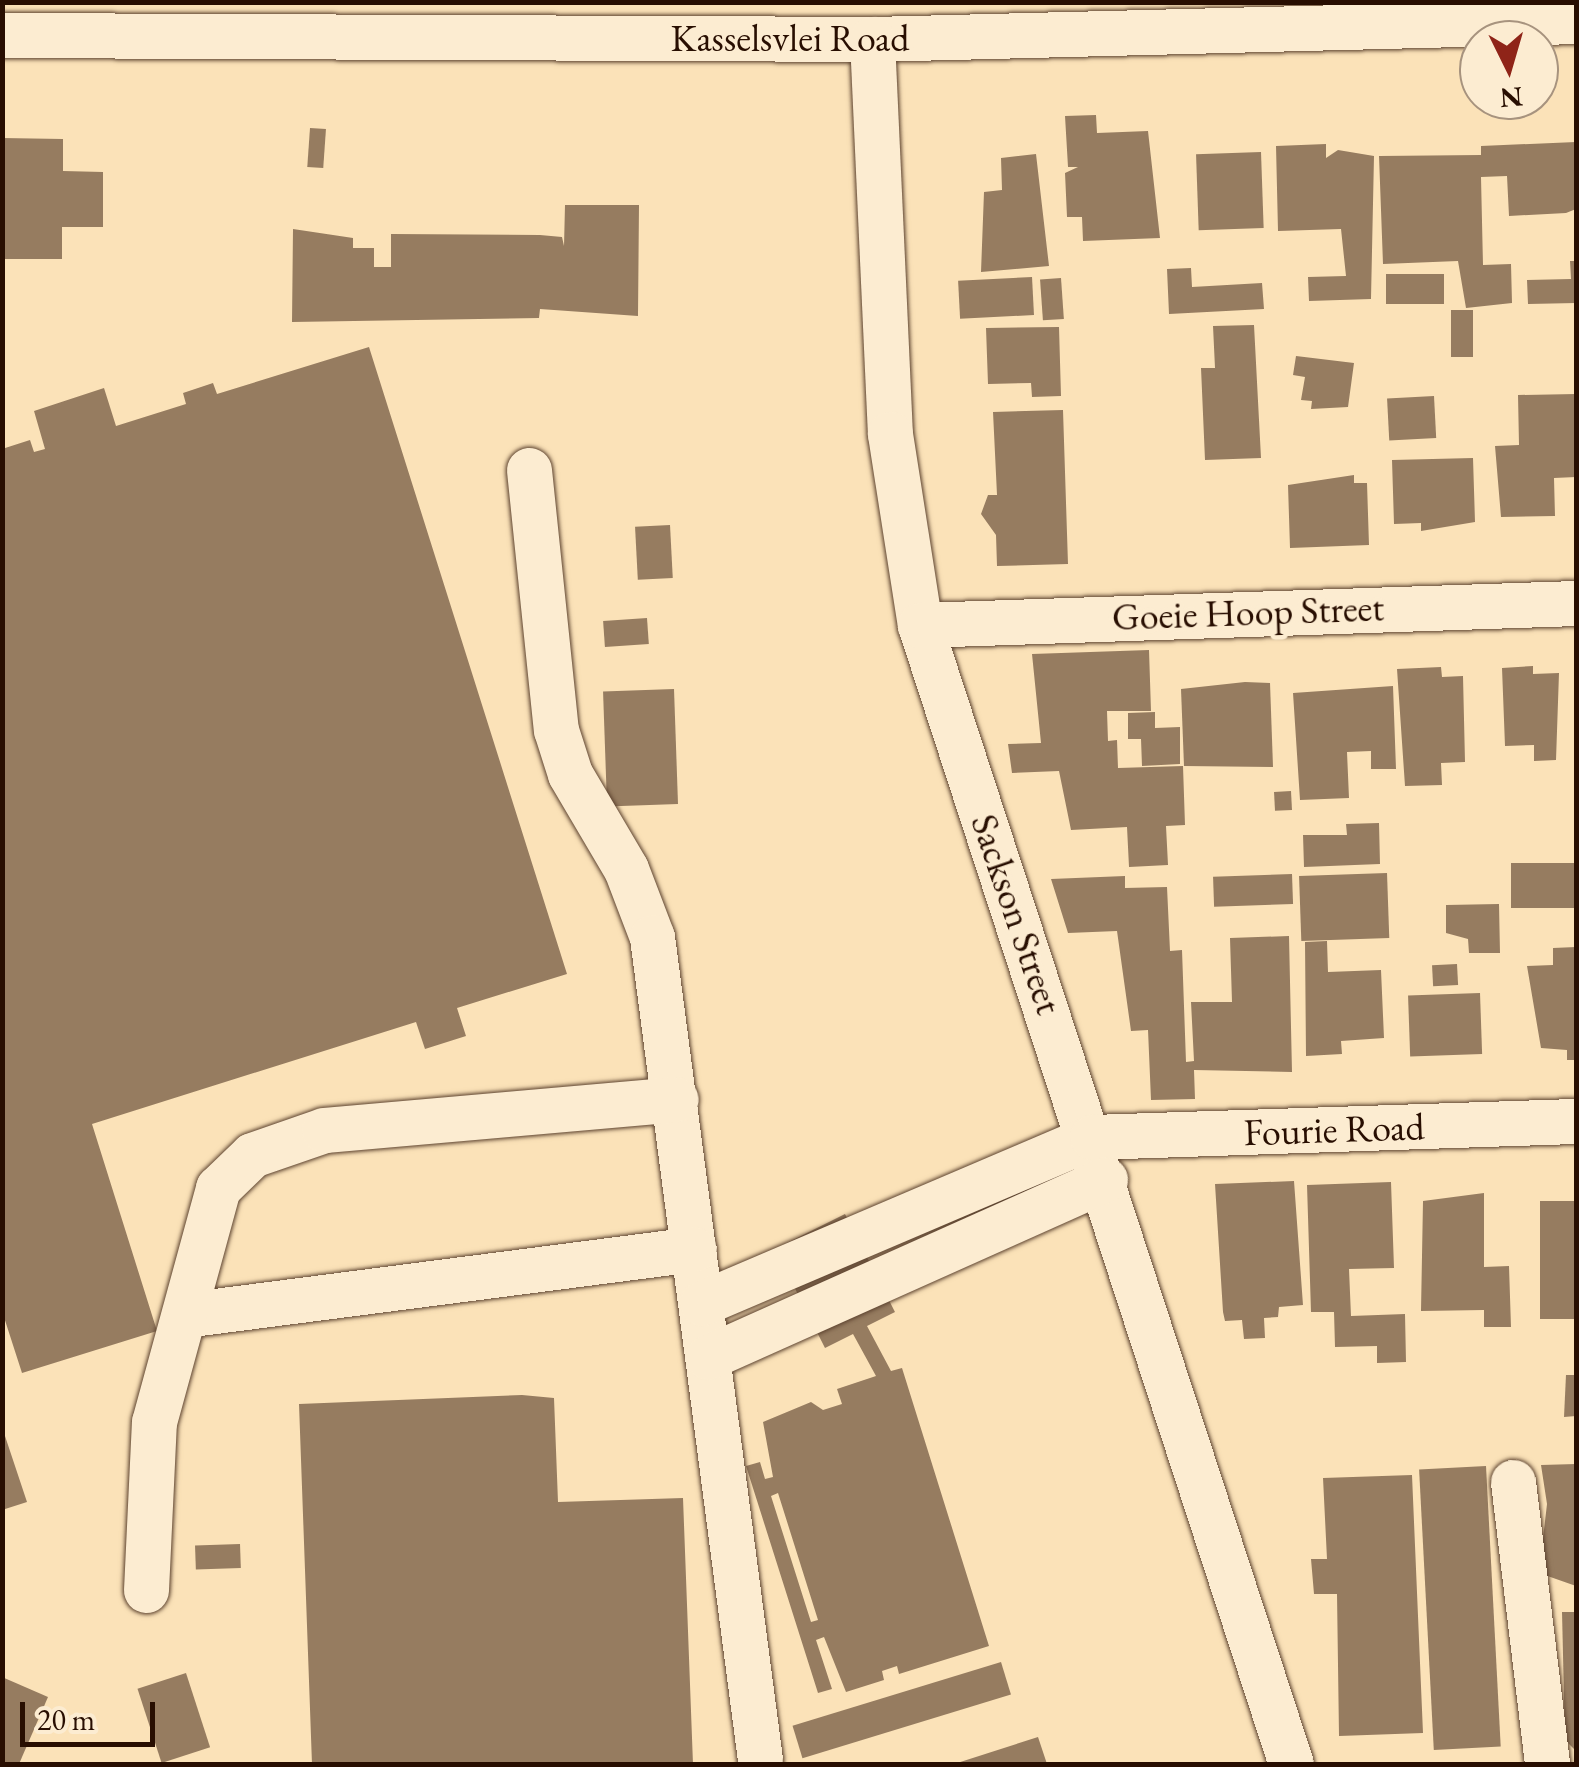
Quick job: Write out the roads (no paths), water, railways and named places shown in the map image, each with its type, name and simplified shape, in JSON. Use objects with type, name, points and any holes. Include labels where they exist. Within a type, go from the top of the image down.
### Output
[{"type":"street","name":"Kasselsvlei Road","points":[[2,35],[872,39],[1576,20]]},
{"type":"street","name":"Sackson Street","points":[[872,39],[890,434],[920,626],[1098,1158],[1291,1764]]},
{"type":"street","points":[[529,470],[556,730],[652,937],[760,1760]]},
{"type":"street","name":"Goeie Hoop Street","points":[[920,626],[1576,602]]},
{"type":"street","points":[[146,1590],[154,1422],[218,1188],[252,1154],[280,1141],[324,1130],[676,1099]]},
{"type":"street","name":"Fourie Road","points":[[1098,1158],[1576,1121]]},
{"type":"street","points":[[702,1303],[1098,1158]]},
{"type":"street","points":[[708,1357],[1098,1158]]},
{"type":"street","points":[[184,1315],[694,1249]]},
{"type":"street","points":[[1513,1482],[1547,1764]]}]
